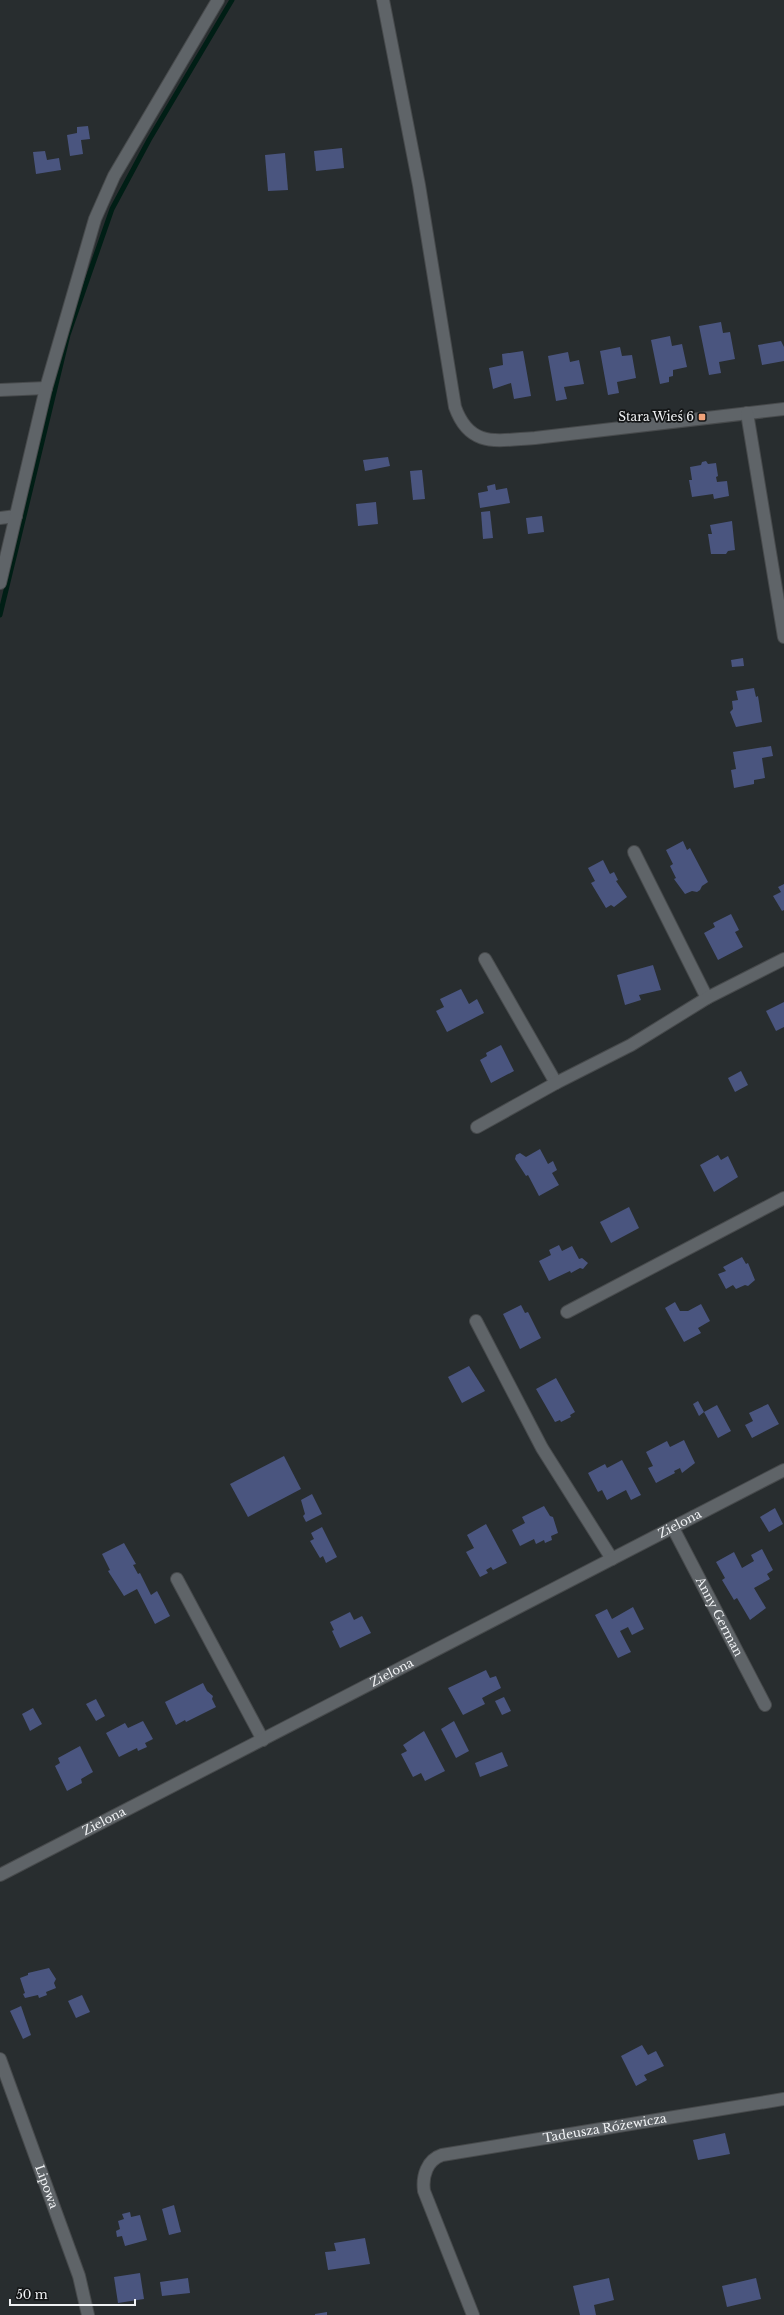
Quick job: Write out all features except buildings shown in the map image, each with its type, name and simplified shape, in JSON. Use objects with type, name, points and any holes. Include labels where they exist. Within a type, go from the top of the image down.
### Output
[{"type":"street","points":[[0,583],[46,388],[95,219],[114,176],[218,0]]},
{"type":"street","points":[[383,0],[419,185],[455,407],[460,421],[468,431],[480,437],[498,440],[535,438],[747,412],[784,409]]},
{"type":"street","points":[[0,390],[46,388]]},
{"type":"street","points":[[747,412],[784,637]]},
{"type":"street","points":[[0,518],[16,516]]},
{"type":"street","points":[[634,852],[707,998]]},
{"type":"street","points":[[485,958],[556,1083]]},
{"type":"street","points":[[477,1127],[556,1083],[631,1045],[707,998],[784,959]]},
{"type":"street","points":[[568,1312],[784,1198]]},
{"type":"street","points":[[476,1321],[542,1448],[612,1560]]},
{"type":"street","name":"Zielona","points":[[0,1875],[784,1470]]},
{"type":"street","name":"Anny German","points":[[673,1528],[765,1705]]},
{"type":"street","points":[[177,1579],[263,1740]]},
{"type":"street","name":"Lipowa","points":[[0,2059],[76,2269],[88,2315]]},
{"type":"street","name":"Tadeusza Różewicza","points":[[473,2315],[424,2191],[424,2176],[429,2165],[442,2156],[784,2099]]},
{"type":"waterway","points":[[0,615],[68,335],[112,209],[149,140],[232,0]]},
{"type":"place","name":"Stara Wieś 6","points":[[702,417]]}]
